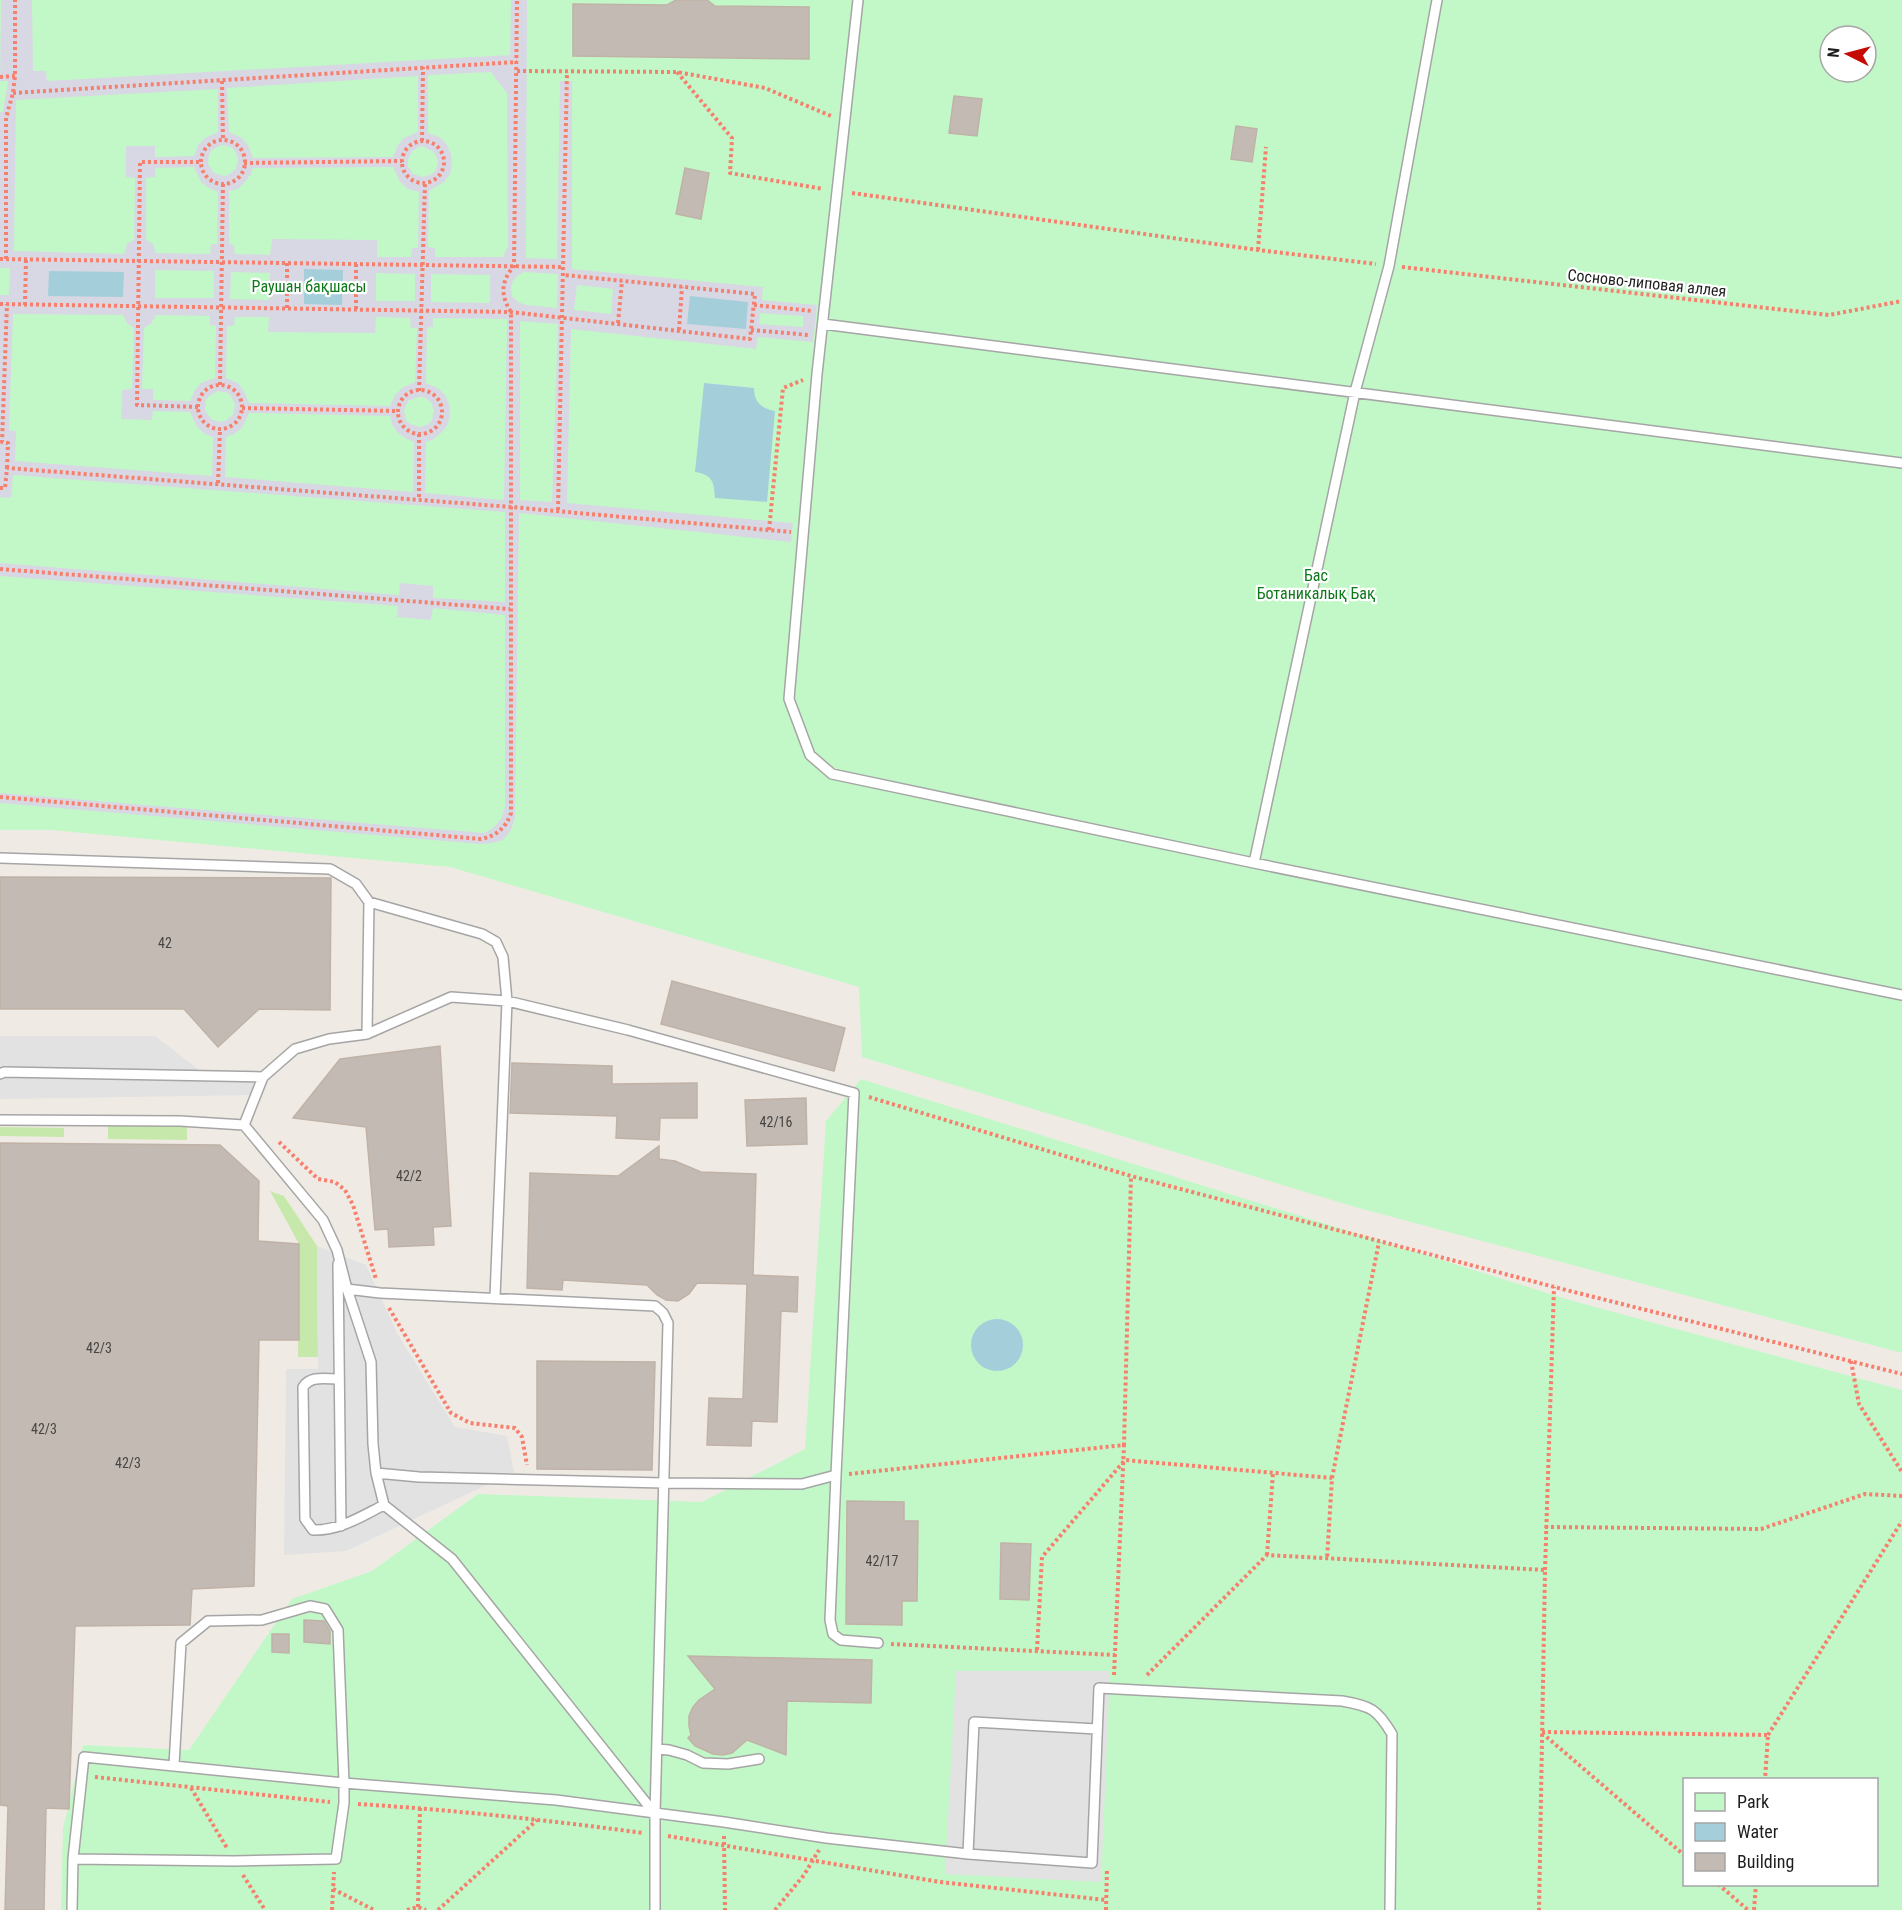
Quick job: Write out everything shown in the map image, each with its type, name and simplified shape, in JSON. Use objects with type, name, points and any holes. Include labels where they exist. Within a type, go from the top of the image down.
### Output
[{"type":"lane","points":[[858,0],[817,374],[789,699],[810,755],[832,774],[1254,863],[1902,995]]},
{"type":"lane","points":[[1254,863],[1354,392],[1389,266],[1437,0]]},
{"type":"lane","points":[[823,324],[1902,463]]},
{"type":"lane","points":[[0,858],[330,869],[356,884],[369,902],[367,1034]]},
{"type":"lane","points":[[369,902],[482,934],[496,942],[503,957],[507,1001],[495,1297]]},
{"type":"lane","points":[[244,1125],[263,1077],[295,1049],[329,1039],[367,1034],[451,997],[507,1001],[628,1030],[854,1092],[830,1620],[833,1634],[841,1640],[878,1643]]},
{"type":"lane","points":[[0,1074],[16,1072],[263,1077]]},
{"type":"lane","points":[[0,1120],[180,1121],[244,1125],[323,1220],[337,1250],[371,1362],[375,1473],[384,1504],[452,1559],[655,1814]]},
{"type":"lane","points":[[337,1250],[341,1526]]},
{"type":"lane","points":[[347,1289],[380,1293],[655,1306],[663,1313],[668,1323],[655,1814],[655,1910]]},
{"type":"lane","points":[[339,1379],[309,1380],[303,1387],[304,1519],[313,1530],[324,1530],[341,1526],[384,1504]]},
{"type":"lane","points":[[375,1473],[419,1477],[663,1484],[802,1484],[836,1476]]},
{"type":"lane","points":[[73,1859],[234,1861],[336,1859],[344,1803],[338,1630],[325,1609],[310,1606],[262,1620],[208,1621],[181,1643],[174,1765]]},
{"type":"lane","points":[[72,1910],[73,1859],[84,1757],[344,1783],[556,1800],[826,1838],[968,1854],[1092,1863],[1099,1688],[1342,1701],[1363,1704],[1381,1715],[1392,1734],[1390,1910]]},
{"type":"lane","points":[[968,1854],[974,1722],[1097,1729]]},
{"type":"lane","points":[[657,1749],[687,1755],[703,1763],[728,1764],[759,1759]]},
{"type":"path","points":[[15,0],[15,76],[6,118],[3,259],[564,267]]},
{"type":"path","points":[[0,797],[481,839],[493,836],[508,822],[511,813],[511,312],[505,302],[502,289],[506,276],[514,266],[517,0]]},
{"type":"path","points":[[13,93],[517,62]]},
{"type":"path","points":[[422,141],[423,67]]},
{"type":"path","points":[[517,71],[677,72],[765,88],[845,122]]},
{"type":"path","points":[[558,510],[567,72]]},
{"type":"path","name":"Сосново-липовая аллея","points":[[677,72],[732,138],[730,173],[838,191],[1258,250],[1829,315],[1902,301]]},
{"type":"path","points":[[0,77],[15,76]]},
{"type":"path","points":[[222,81],[223,140]]},
{"type":"path","points":[[0,118],[6,118]]},
{"type":"path","points":[[223,140],[236,145],[241,150],[244,163],[240,176],[228,183],[215,183],[209,179],[202,168],[202,153],[214,141],[223,140]]},
{"type":"path","points":[[422,141],[434,144],[440,149],[444,163],[439,176],[425,183],[409,179],[402,168],[403,154],[407,148],[422,141]]},
{"type":"path","points":[[1258,250],[1266,147]]},
{"type":"path","points":[[244,163],[402,161]]},
{"type":"path","points":[[198,406],[137,405],[140,162],[201,162]]},
{"type":"path","points":[[220,385],[224,183]]},
{"type":"path","points":[[419,391],[425,183]]},
{"type":"path","points":[[25,305],[26,260]]},
{"type":"path","points":[[287,263],[287,309]]},
{"type":"path","points":[[356,264],[356,309]]},
{"type":"path","points":[[0,304],[511,312],[750,339],[755,294],[564,275]]},
{"type":"path","points":[[618,323],[622,281]]},
{"type":"path","points":[[679,330],[682,287]]},
{"type":"path","points":[[0,488],[5,488],[8,443],[1,442],[7,304]]},
{"type":"path","points":[[754,305],[824,312]]},
{"type":"path","points":[[751,330],[822,336]]},
{"type":"path","points":[[769,530],[783,388],[817,374]]},
{"type":"path","points":[[220,385],[232,388],[237,393],[242,408],[237,421],[220,429],[206,424],[199,413],[198,406],[204,392],[220,385]]},
{"type":"path","points":[[419,391],[431,394],[437,399],[441,406],[441,413],[440,421],[432,431],[419,434],[412,433],[401,424],[398,411],[399,404],[404,398],[410,393],[419,391]]},
{"type":"path","points":[[242,408],[398,411]]},
{"type":"path","points":[[218,483],[220,429]]},
{"type":"path","points":[[419,434],[419,500]]},
{"type":"path","points":[[7,468],[558,510],[802,532]]},
{"type":"path","points":[[0,569],[510,609]]},
{"type":"path","points":[[854,1092],[1131,1176],[1554,1287],[1902,1374]]},
{"type":"path","points":[[836,1476],[1124,1445],[1131,1176]]},
{"type":"path","points":[[1327,1559],[1332,1478],[1379,1242]]},
{"type":"path","points":[[1539,1910],[1545,1527],[1554,1287]]},
{"type":"path","points":[[1851,1361],[1860,1404],[1902,1472]]},
{"type":"path","points":[[1036,1650],[1042,1557],[1125,1460],[1332,1478]]},
{"type":"path","points":[[1132,1689],[1267,1555],[1273,1473]]},
{"type":"path","points":[[1545,1527],[1761,1529],[1866,1494],[1902,1496]]},
{"type":"path","points":[[1765,1778],[1768,1735],[1902,1521]]},
{"type":"path","points":[[1267,1555],[1545,1570]]},
{"type":"path","points":[[878,1643],[1115,1655]]},
{"type":"path","points":[[1542,1732],[1768,1735]]},
{"type":"path","points":[[1542,1732],[1683,1854]]},
{"type":"path","points":[[83,1776],[537,1820],[724,1845],[940,1882],[1106,1900]]},
{"type":"path","points":[[418,1907],[420,1789]]},
{"type":"path","points":[[438,1910],[537,1820]]},
{"type":"path","points":[[724,1822],[725,1910]]},
{"type":"path","points":[[775,1910],[814,1860],[826,1838]]},
{"type":"path","points":[[332,1910],[336,1859]]},
{"type":"path","points":[[1720,1886],[1748,1910]]},
{"type":"path","points":[[1754,1910],[1756,1886]]},
{"type":"path","points":[[333,1889],[374,1910]]},
{"type":"path","points":[[407,1910],[418,1907],[426,1910]]},
{"type":"green space","name":"Бас Ботаникалық Бақ","points":[[0,0],[1902,0],[1902,1353],[1355,1207],[862,1057],[859,987],[450,867],[51,830],[0,830]]},
{"type":"green space","points":[[861,1079],[1573,1301],[1902,1390],[1902,1910],[61,1910],[63,1829],[83,1745],[189,1750],[292,1599],[372,1571],[478,1494],[702,1502],[805,1449],[826,1121]]},
{"type":"green space","points":[[108,1126],[187,1126],[187,1140],[108,1139]]},
{"type":"green space","points":[[0,1127],[64,1128],[64,1137],[0,1136]]},
{"type":"green space","points":[[270,1191],[284,1196],[317,1246],[318,1357],[298,1357],[299,1244]]},
{"type":"shaded area","points":[[1,0],[32,0],[33,71],[46,71],[47,81],[510,55],[511,0],[527,0],[526,258],[557,259],[560,81],[572,81],[572,269],[763,287],[762,300],[817,305],[813,342],[758,337],[756,349],[571,329],[567,503],[793,523],[791,542],[519,513],[515,818],[511,830],[503,840],[480,844],[0,803],[0,793],[484,833],[492,829],[501,819],[505,807],[505,615],[433,608],[431,620],[397,617],[398,606],[0,576],[0,563],[399,595],[400,583],[433,586],[433,598],[505,602],[505,512],[13,475],[11,498],[0,497],[0,295],[9,295],[10,268],[0,268],[0,112],[3,112],[8,81],[0,81]],"holes":[[[491,72],[507,93],[508,246],[503,257],[435,257],[435,248],[428,247],[429,191],[444,182],[450,174],[452,164],[451,154],[441,138],[428,133],[428,75]],[[418,76],[418,132],[404,138],[393,157],[253,158],[248,145],[242,138],[229,132],[227,88]],[[218,89],[218,132],[205,138],[198,145],[194,156],[155,157],[155,146],[126,146],[126,177],[135,178],[134,240],[127,244],[124,254],[14,251],[16,100]],[[221,145],[231,147],[238,159],[236,169],[224,176],[214,173],[208,164],[209,154]],[[421,146],[434,152],[438,161],[436,170],[423,177],[413,174],[408,166],[412,151]],[[194,167],[201,182],[218,192],[217,244],[211,244],[210,254],[156,253],[153,244],[146,240],[146,178],[155,177],[155,168]],[[393,167],[400,182],[408,189],[419,192],[418,248],[412,248],[411,257],[377,257],[377,240],[272,239],[270,255],[235,254],[234,245],[229,244],[229,191],[238,189],[253,168]],[[155,270],[214,271],[214,298],[155,298]],[[231,272],[270,273],[269,300],[230,299]],[[524,272],[558,274],[557,308],[518,302],[512,296],[513,281]],[[376,273],[415,274],[415,301],[376,301]],[[431,274],[490,275],[490,303],[431,302]],[[577,285],[613,289],[611,314],[574,310]],[[760,313],[803,316],[803,327],[759,324]],[[13,314],[123,315],[127,323],[134,328],[132,389],[122,390],[121,419],[152,420],[153,411],[190,412],[197,427],[213,437],[212,476],[15,461],[16,431],[9,430]],[[156,315],[210,316],[210,325],[216,326],[215,378],[201,383],[190,401],[153,400],[153,389],[142,389],[144,328],[151,324]],[[235,317],[269,317],[268,332],[375,333],[376,317],[410,318],[411,328],[417,328],[415,382],[402,388],[395,395],[390,406],[249,403],[238,383],[226,378],[227,326],[234,326]],[[433,318],[507,319],[504,500],[425,493],[426,442],[442,432],[448,424],[450,414],[445,395],[438,388],[426,383],[427,328],[433,327]],[[520,321],[558,324],[552,502],[520,500]],[[218,391],[228,393],[235,405],[233,415],[220,422],[211,419],[205,410],[206,400]],[[423,397],[431,402],[434,411],[429,424],[420,427],[406,420],[404,410],[408,401]],[[249,413],[390,416],[397,432],[414,442],[413,492],[225,477],[226,437],[242,428]]]},
{"type":"shaded area","points":[[0,1036],[155,1036],[207,1076],[263,1077],[256,1095],[0,1099]]},
{"type":"shaded area","points":[[317,1246],[366,1265],[398,1335],[455,1427],[507,1436],[514,1472],[346,1551],[284,1555],[286,1369],[318,1369]]},
{"type":"shaded area","points":[[956,1671],[1110,1671],[1101,1882],[945,1874]]},
{"type":"water","points":[[304,269],[343,270],[342,305],[304,304]]},
{"type":"water","points":[[49,271],[124,272],[123,297],[48,296]]},
{"type":"water","points":[[690,296],[748,302],[746,329],[687,324]]},
{"type":"water","points":[[704,383],[754,388],[759,404],[775,411],[767,502],[715,498],[709,477],[695,472]]},
{"type":"water","points":[[992,1319],[1002,1319],[1016,1326],[1023,1345],[1016,1364],[1002,1371],[992,1371],[982,1367],[975,1360],[971,1350],[971,1340],[975,1330],[982,1323]]},
{"type":"building","points":[[676,0],[707,0],[715,6],[809,7],[809,59],[573,56],[573,4],[667,5]]},
{"type":"building","points":[[954,96],[982,99],[977,136],[949,133]]},
{"type":"building","points":[[1236,126],[1257,129],[1252,162],[1231,159]]},
{"type":"building","points":[[685,168],[709,173],[701,219],[676,214]]},
{"type":"building","points":[[0,877],[331,878],[330,1010],[259,1009],[218,1047],[184,1009],[0,1009]]},
{"type":"building","points":[[672,981],[845,1028],[834,1071],[661,1024]]},
{"type":"building","points":[[440,1046],[451,1226],[433,1227],[434,1245],[389,1247],[388,1229],[375,1230],[366,1127],[293,1118],[340,1059]]},
{"type":"building","points":[[512,1063],[612,1066],[612,1084],[697,1083],[697,1118],[660,1118],[659,1140],[616,1138],[617,1116],[510,1113]]},
{"type":"building","points":[[806,1098],[807,1144],[747,1146],[745,1100]]},
{"type":"building","points":[[0,1143],[220,1145],[259,1181],[258,1241],[299,1244],[299,1340],[259,1340],[254,1586],[192,1589],[190,1625],[75,1626],[69,1809],[46,1808],[44,1910],[5,1910],[8,1806],[0,1805]]},
{"type":"building","points":[[659,1146],[659,1159],[675,1161],[701,1172],[756,1174],[753,1275],[798,1277],[797,1312],[781,1311],[777,1422],[752,1421],[751,1446],[707,1445],[709,1398],[743,1399],[747,1284],[697,1283],[689,1294],[678,1301],[666,1300],[647,1285],[563,1280],[562,1290],[527,1288],[530,1173],[618,1176]]},
{"type":"building","points":[[537,1361],[655,1362],[652,1470],[537,1469]]},
{"type":"building","points":[[847,1501],[904,1502],[904,1521],[918,1521],[917,1601],[902,1601],[902,1625],[846,1624]]},
{"type":"building","points":[[1001,1543],[1031,1544],[1029,1600],[1000,1599]]},
{"type":"building","points":[[304,1620],[324,1621],[330,1631],[330,1644],[304,1642]]},
{"type":"building","points":[[272,1634],[289,1634],[289,1653],[272,1652]]},
{"type":"building","points":[[688,1656],[872,1660],[871,1703],[787,1701],[786,1755],[747,1740],[732,1753],[713,1754],[695,1746],[688,1738],[691,1735],[689,1716],[693,1707],[715,1689]]},
{"type":"park label","name":"Раушан бақшасы","points":[[309,286]]}]
